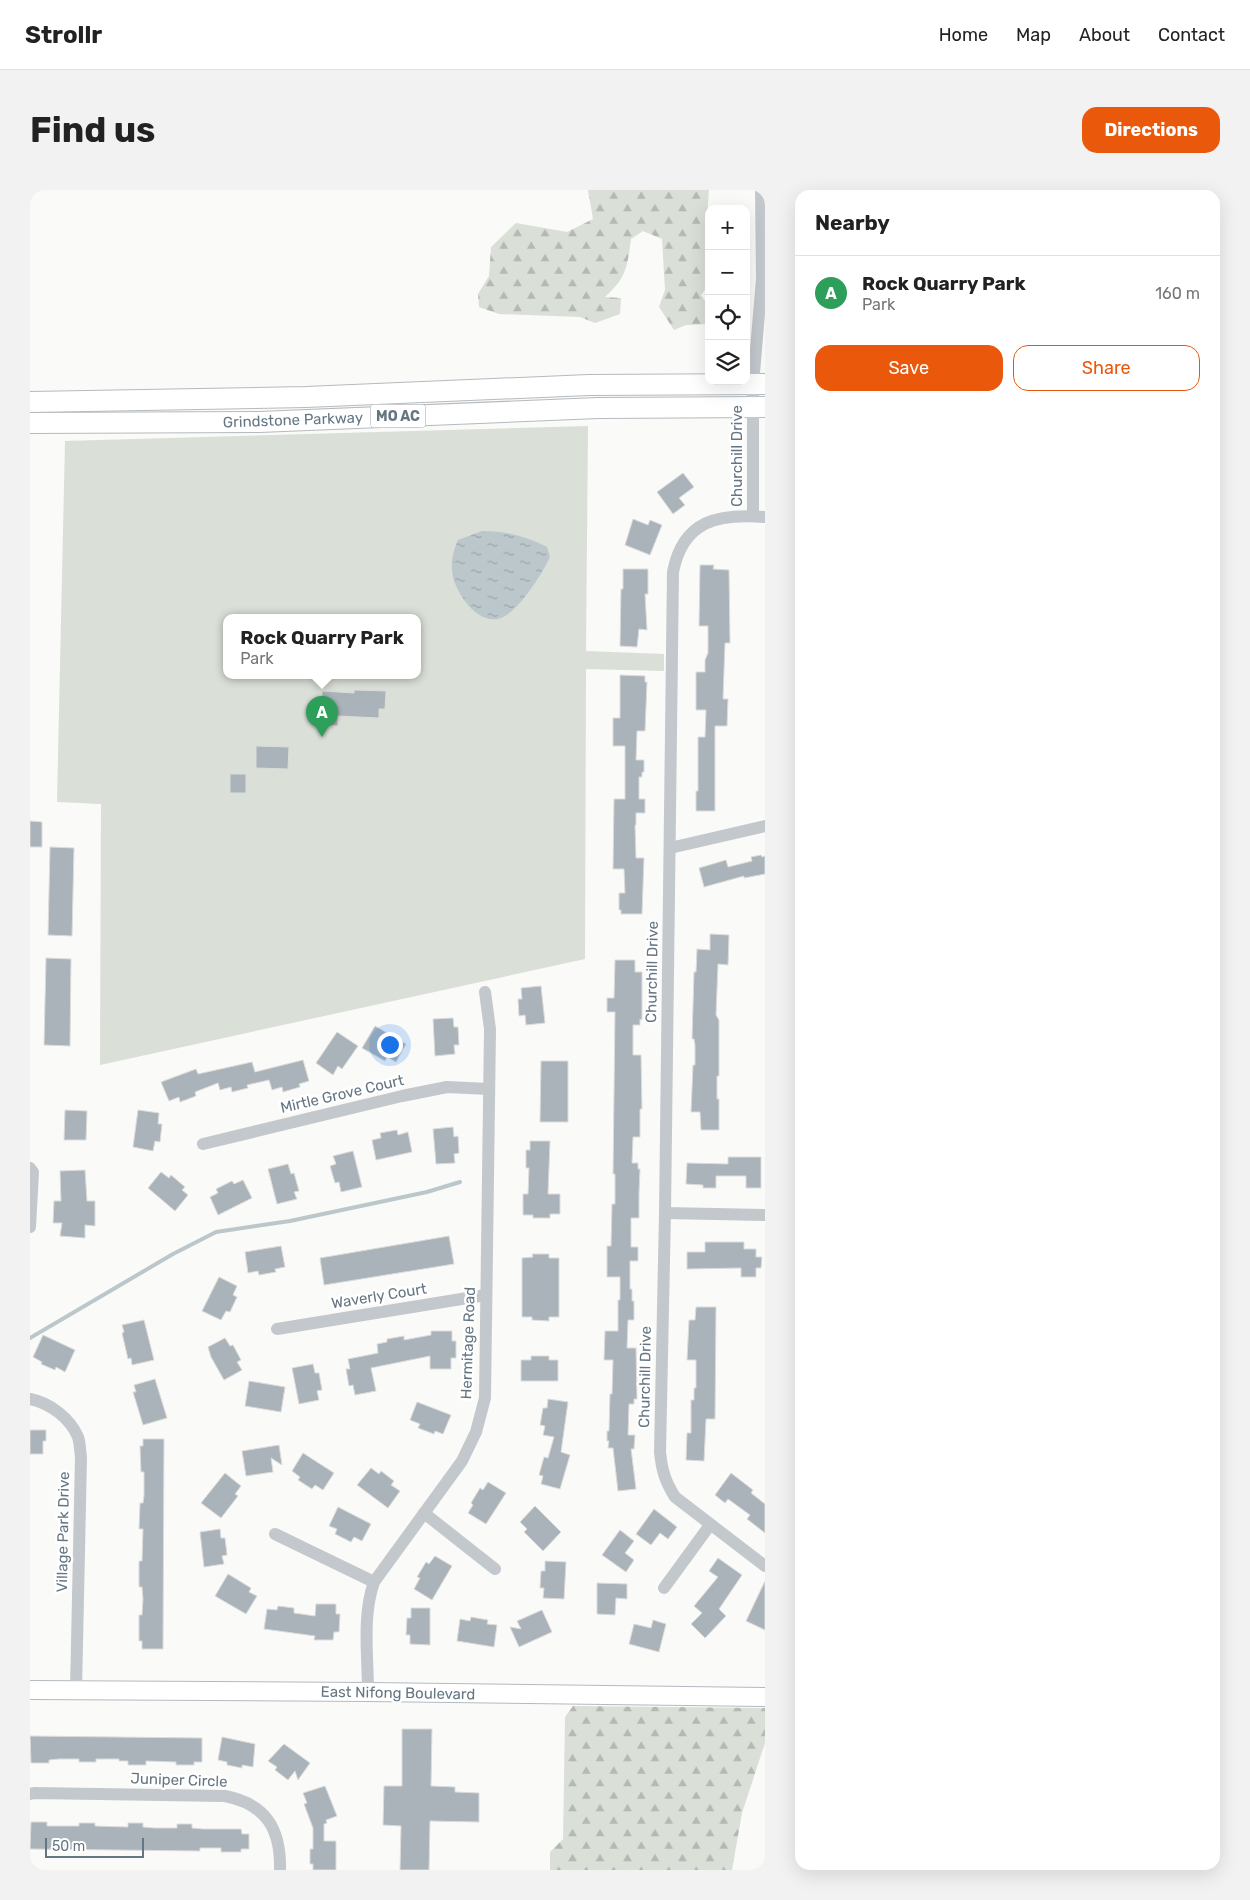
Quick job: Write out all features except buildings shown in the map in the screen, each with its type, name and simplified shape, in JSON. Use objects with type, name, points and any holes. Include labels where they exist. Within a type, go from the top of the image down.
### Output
[{"type":"main road","name":"Grindstone Parkway","points":[[30,402],[306,398],[589,385],[759,384]]},
{"type":"main road","name":"Grindstone Parkway","points":[[30,423],[259,422],[598,408],[759,407]]},
{"type":"street","name":"Churchill Drive","points":[[762,190],[759,516],[723,516],[708,521],[695,529],[683,543],[673,572],[660,1452],[666,1484],[675,1497],[765,1566]]},
{"type":"street","points":[[670,848],[765,826]]},
{"type":"street","name":"Hermitage Road","points":[[368,1692],[367,1618],[368,1600],[374,1582],[462,1461],[476,1432],[485,1398],[490,1029],[485,992]]},
{"type":"street","name":"Mirtle Grove Court","points":[[203,1144],[447,1087],[490,1090]]},
{"type":"street","points":[[30,1168],[34,1172],[30,1227]]},
{"type":"street","points":[[665,1213],[765,1215]]},
{"type":"street","name":"Waverly Court","points":[[277,1329],[486,1295]]},
{"type":"street","name":"Village Park Drive","points":[[30,1399],[39,1401],[59,1412],[70,1424],[78,1438],[81,1457],[76,1691]]},
{"type":"street","points":[[424,1513],[495,1569]]},
{"type":"street","points":[[664,1588],[710,1525]]},
{"type":"street","points":[[275,1534],[374,1582]]},
{"type":"street","name":"East Nifong Boulevard","points":[[30,1690],[765,1697]]},
{"type":"street","name":"Juniper Circle","points":[[30,1794],[215,1796],[243,1800],[261,1813],[274,1828],[280,1856],[280,1870]]},
{"type":"green space","points":[[588,190],[709,190],[708,205],[705,205],[705,290],[701,295],[705,301],[705,324],[686,325],[674,330],[659,307],[665,290],[662,239],[643,231],[631,239],[625,271],[618,283],[605,297],[621,298],[620,314],[595,323],[580,317],[499,314],[479,307],[478,294],[489,276],[491,247],[516,223],[567,232],[593,219]]},
{"type":"green space","points":[[588,426],[586,651],[664,654],[664,671],[586,669],[585,959],[100,1065],[101,804],[57,802],[65,441]]},
{"type":"green space","points":[[573,1706],[765,1708],[765,1743],[742,1813],[732,1870],[550,1870],[550,1852],[563,1839],[565,1717]]},
{"type":"water","points":[[482,531],[507,533],[531,540],[547,547],[550,557],[536,581],[518,605],[505,616],[496,619],[478,614],[470,607],[457,589],[452,570],[453,555],[458,540]]},
{"type":"waterway","points":[[30,1338],[173,1254],[216,1232],[290,1221],[427,1192],[460,1182]]},
{"type":"place","name":"Rock Quarry Park","points":[[322,737]]}]
